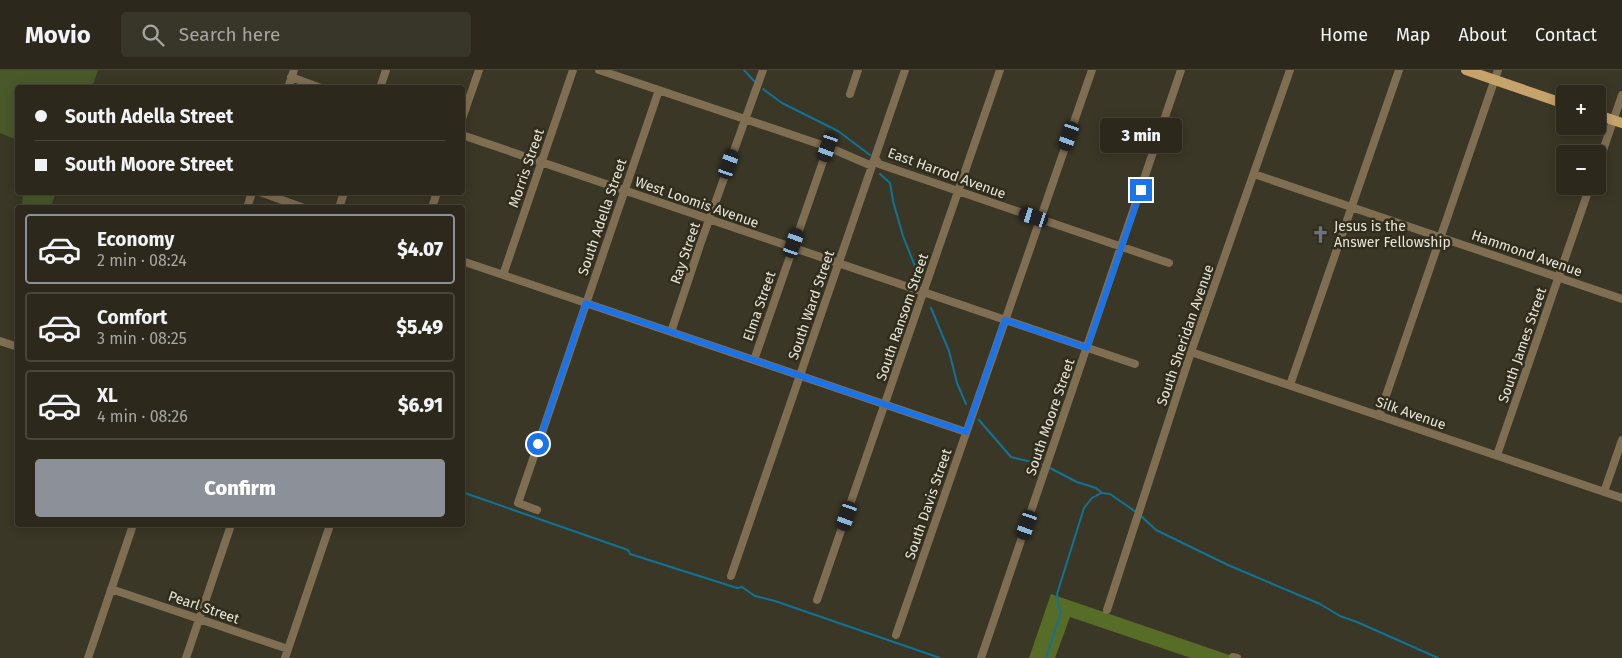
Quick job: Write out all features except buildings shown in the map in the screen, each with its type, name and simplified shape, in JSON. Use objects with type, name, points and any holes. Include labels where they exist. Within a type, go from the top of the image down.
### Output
[{"type":"main road","points":[[1466,70],[1496,75],[1556,100]]},
{"type":"main road","points":[[1606,117],[1618,121]]},
{"type":"street","points":[[381,85],[386,70]]},
{"type":"street","points":[[465,110],[479,70]]},
{"type":"street","name":"Morris Street","points":[[503,275],[573,70]]},
{"type":"street","name":"East Harrod Avenue","points":[[599,70],[1170,263]]},
{"type":"street","name":"Ray Street","points":[[671,332],[763,70]]},
{"type":"street","points":[[850,94],[858,70]]},
{"type":"street","name":"South Ward Street","points":[[731,576],[905,70]]},
{"type":"street","name":"South Ransom Street","points":[[818,600],[1000,70]]},
{"type":"street","name":"South Davis Street","points":[[896,635],[1092,70]]},
{"type":"street","name":"South Moore Street","points":[[981,658],[1046,472],[1181,70]]},
{"type":"street","name":"South Sheridan Avenue","points":[[1107,610],[1192,352],[1290,70]]},
{"type":"street","points":[[1290,386],[1399,70]]},
{"type":"street","points":[[293,74],[315,85]]},
{"type":"street","points":[[1379,416],[1496,75]]},
{"type":"street","name":"South Adella Street","points":[[537,510],[518,503],[658,90]]},
{"type":"street","points":[[1606,147],[1618,121],[1622,95]]},
{"type":"street","name":"West Loomis Avenue","points":[[465,136],[1135,364]]},
{"type":"street","name":"Elma Street","points":[[754,360],[828,147]]},
{"type":"street","name":"Hammond Avenue","points":[[1254,174],[1622,299]]},
{"type":"street","points":[[268,195],[296,205]]},
{"type":"street","name":"South James Street","points":[[1497,456],[1587,195]]},
{"type":"street","points":[[465,262],[966,432]]},
{"type":"street","points":[[0,341],[15,346]]},
{"type":"street","name":"Silk Avenue","points":[[1192,352],[1622,498]]},
{"type":"street","points":[[1604,492],[1622,440]]},
{"type":"street","points":[[88,658],[132,527]]},
{"type":"street","points":[[186,658],[230,527]]},
{"type":"street","points":[[285,658],[329,527]]},
{"type":"street","name":"Pearl Street","points":[[111,589],[288,649]]},
{"type":"green space","points":[[0,70],[98,70],[93,85],[15,85],[15,139],[0,133]]},
{"type":"green space","points":[[23,195],[55,195],[51,205],[22,205]]},
{"type":"green space","points":[[1051,594],[1238,658],[1191,658],[1070,617],[1055,658],[1029,658]]},
{"type":"waterway","points":[[744,70],[754,81]]},
{"type":"waterway","points":[[763,89],[782,103],[838,131],[870,155]]},
{"type":"waterway","points":[[880,174],[890,183],[903,236],[920,279]]},
{"type":"waterway","points":[[931,308],[949,351],[957,383],[966,404]]},
{"type":"waterway","points":[[979,420],[1011,457],[1044,465]]},
{"type":"waterway","points":[[1048,467],[1077,482],[1096,488],[1102,493],[1110,494],[1136,512]]},
{"type":"waterway","points":[[465,493],[628,550],[630,554],[737,588],[742,587],[755,596],[775,601],[940,658]]},
{"type":"waterway","points":[[1046,658],[1061,612],[1057,594],[1084,508],[1092,498],[1101,493]]},
{"type":"waterway","points":[[1140,515],[1156,530],[1228,565],[1320,604],[1340,616],[1438,658]]},
{"type":"place","name":"Jesus is the Answer Fellowship","points":[[1320,234]]},
{"type":"route","points":[[538,444],[586,303],[966,432],[1005,320],[1087,348],[1141,190]]}]
